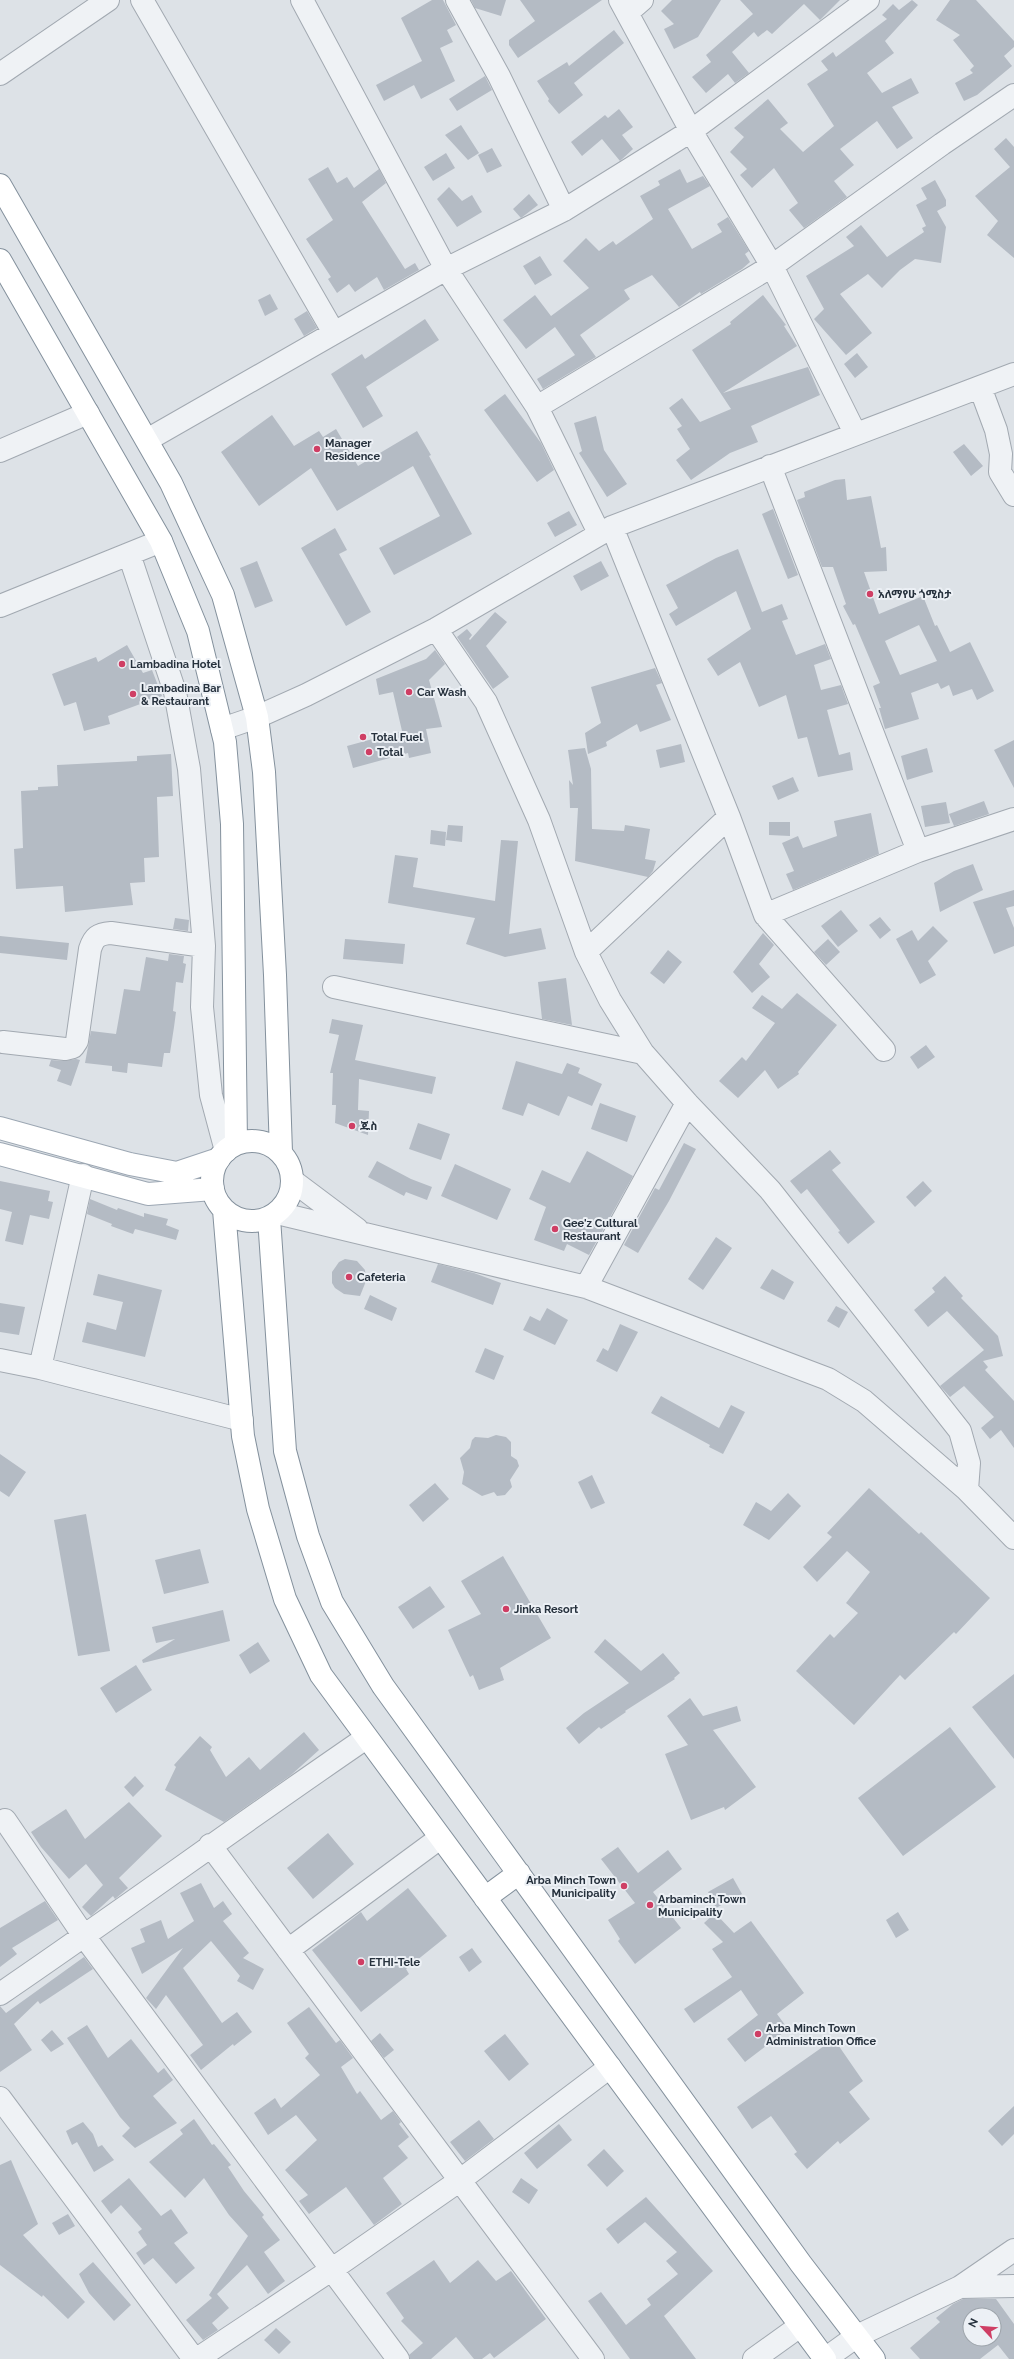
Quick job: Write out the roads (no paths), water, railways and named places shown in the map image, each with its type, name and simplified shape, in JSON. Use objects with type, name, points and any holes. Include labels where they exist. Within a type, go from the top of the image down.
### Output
[{"type":"main road","points":[[0,185],[171,483],[223,595],[257,717],[264,772],[275,975],[281,1152]]},
{"type":"main road","points":[[0,260],[161,541],[198,631],[225,742],[232,824],[227,1151],[214,1168],[213,1189],[224,1210],[243,1436],[258,1509],[285,1599],[321,1675],[825,2359]]},
{"type":"main road","points":[[0,1128],[130,1164],[177,1173],[248,1141],[260,1141],[272,1145],[281,1152],[288,1161],[293,1181],[288,1199],[273,1216],[257,1221],[245,1221],[234,1217],[224,1210]]},
{"type":"main road","points":[[0,1154],[83,1175],[148,1194],[213,1189]]},
{"type":"main road","points":[[273,1216],[285,1451],[308,1536],[332,1602],[383,1686],[801,2264],[874,2359]]},
{"type":"main road","points":[[485,1898],[519,1873]]},
{"type":"street","points":[[0,74],[108,0]]},
{"type":"street","points":[[142,0],[334,333]]},
{"type":"street","points":[[302,0],[446,269],[537,407],[605,530],[729,817],[765,915],[884,1050]]},
{"type":"street","points":[[457,0],[499,76],[564,210]]},
{"type":"street","points":[[147,440],[446,269],[564,210],[691,131],[868,0]]},
{"type":"street","points":[[630,4],[691,131],[772,266],[855,433]]},
{"type":"street","points":[[537,407],[772,266],[942,144],[1014,95]]},
{"type":"street","points":[[222,729],[257,717],[306,695],[436,628],[605,530],[855,433],[1014,374]]},
{"type":"street","points":[[980,387],[996,430],[1001,454],[1000,472],[1014,495]]},
{"type":"street","points":[[0,451],[88,413]]},
{"type":"street","points":[[770,466],[918,851]]},
{"type":"street","points":[[0,606],[161,541]]},
{"type":"street","points":[[129,554],[175,692],[189,769],[204,946],[202,1007],[211,1095],[227,1151]]},
{"type":"street","points":[[436,628],[486,702],[539,820],[586,952],[610,1000],[643,1053],[687,1103],[770,1190],[960,1431],[969,1463],[967,1490]]},
{"type":"street","points":[[586,952],[729,817]]},
{"type":"street","points":[[765,915],[918,851],[1014,819]]},
{"type":"street","points":[[3,1042],[65,1049],[73,1047],[77,1042],[90,949],[94,938],[101,934],[111,933],[204,946]]},
{"type":"street","points":[[334,987],[643,1053]]},
{"type":"street","points":[[586,1287],[687,1103]]},
{"type":"street","points":[[40,1368],[83,1175]]},
{"type":"street","points":[[293,1181],[366,1236]]},
{"type":"street","points":[[273,1216],[586,1287],[828,1379],[864,1401],[967,1490],[1014,1538]]},
{"type":"street","points":[[0,1360],[40,1368],[242,1420]]},
{"type":"street","points":[[0,1994],[84,1936],[210,1845],[366,1738]]},
{"type":"street","points":[[5,1820],[84,1936],[398,2359]]},
{"type":"street","points":[[288,1950],[440,1838]]},
{"type":"street","points":[[210,1845],[593,2359]]},
{"type":"street","points":[[198,2359],[331,2270],[459,2181],[610,2067]]},
{"type":"street","points":[[0,2098],[194,2359]]},
{"type":"street","points":[[825,2359],[857,2336],[960,2287],[1014,2250]]},
{"type":"street","points":[[960,2287],[1014,2286]]},
{"type":"street","points":[[754,2359],[800,2326]]},
{"type":"place","name":"Manager Residence","points":[[317,449]]},
{"type":"place","name":"አለማየሁ ጎሚስታ","points":[[870,594]]},
{"type":"place","name":"Lambadina Hotel","points":[[122,664]]},
{"type":"place","name":"Car Wash","points":[[409,692]]},
{"type":"place","name":"Lambadina Bar & Restaurant","points":[[133,694]]},
{"type":"place","name":"Total Fuel","points":[[363,737]]},
{"type":"place","name":"Total","points":[[369,752]]},
{"type":"place","name":"ጁስ","points":[[352,1126]]},
{"type":"place","name":"Gee'z Cultural Restaurant","points":[[555,1229]]},
{"type":"place","name":"Cafeteria","points":[[349,1277]]},
{"type":"place","name":"Jinka Resort","points":[[506,1609]]},
{"type":"place","name":"Arba Minch Town Municipality","points":[[624,1886]]},
{"type":"place","name":"Arbaminch Town Municipality","points":[[650,1905]]},
{"type":"place","name":"ETHI-Tele","points":[[361,1962]]},
{"type":"place","name":"Arba Minch Town Administration Office","points":[[758,2034]]}]
